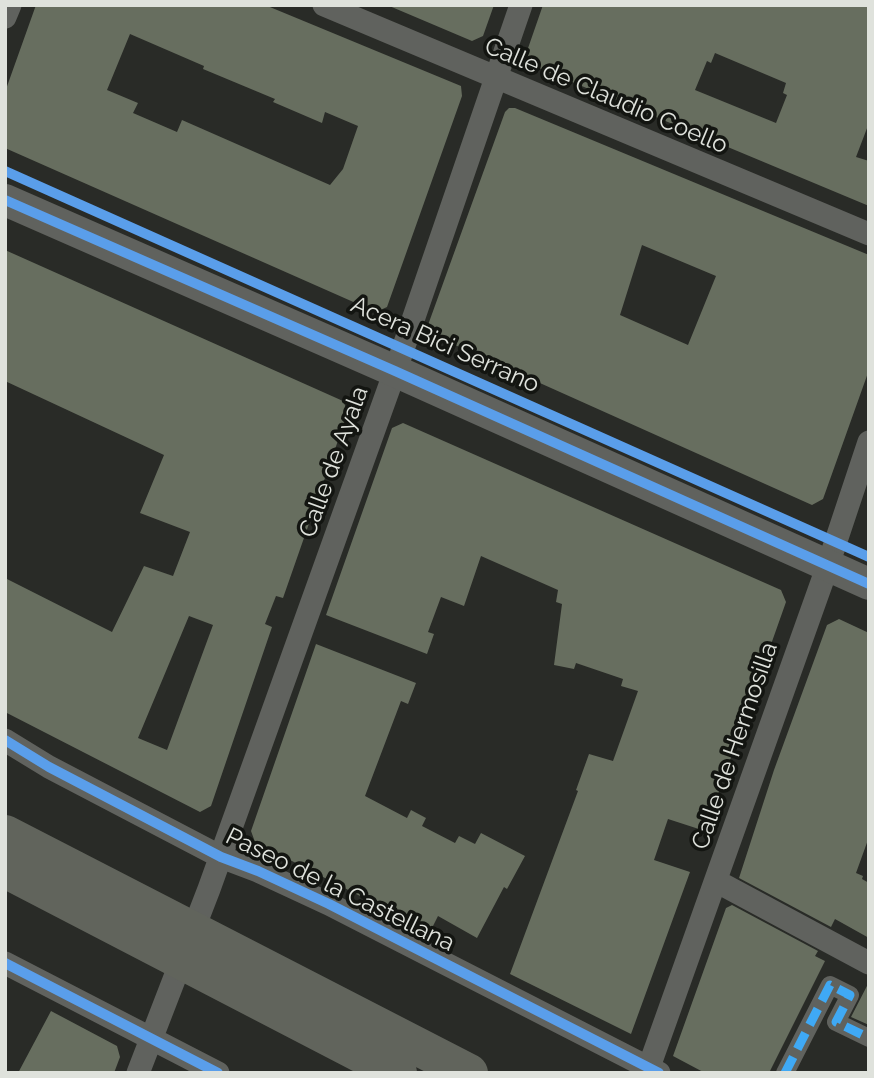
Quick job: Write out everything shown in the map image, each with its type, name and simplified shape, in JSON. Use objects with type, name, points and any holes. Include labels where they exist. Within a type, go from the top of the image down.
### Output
[{"type":"highway","points":[[5,834],[398,1073]]},
{"type":"highway","points":[[5,869],[187,945],[468,1073]]},
{"type":"main road","points":[[5,200],[395,371],[869,584]]},
{"type":"street","points":[[5,17],[10,5]]},
{"type":"street","name":"Calle de Claudio Coello","points":[[324,5],[869,234]]},
{"type":"street","name":"Calle de Ayala","points":[[220,857],[395,371],[521,5]]},
{"type":"street","name":"Calle de Hermosilla","points":[[654,1070],[716,881],[869,442]]},
{"type":"street","name":"Paseo de la Castellana","points":[[5,740],[49,767],[220,857],[258,871],[329,904],[654,1070]]},
{"type":"street","name":"Paseo de la Castellana","points":[[138,1073],[220,857]]},
{"type":"street","points":[[716,881],[869,963]]},
{"type":"street","points":[[5,963],[218,1073]]},
{"type":"street","points":[[785,1073],[830,985],[850,995],[836,1022],[869,1038]]},
{"type":"building","points":[[36,5],[265,5],[461,86],[462,96],[387,307],[376,312],[5,148],[5,92]],"holes":[[[130,34],[204,66],[203,69],[275,99],[273,102],[322,123],[325,112],[358,126],[343,169],[330,185],[182,120],[177,132],[133,113],[138,103],[107,90]]]},
{"type":"building","points":[[387,5],[494,5],[483,36],[472,41]]},
{"type":"building","points":[[543,5],[869,5],[869,123],[856,157],[869,161],[869,206],[529,64],[526,54]],"holes":[[[715,53],[786,83],[783,93],[787,95],[776,123],[695,90],[707,61],[711,63]]]},
{"type":"building","points":[[509,108],[515,108],[869,255],[869,370],[823,499],[812,505],[435,336],[428,325],[505,112]],"holes":[[[642,245],[716,276],[688,345],[620,315]]]},
{"type":"building","points":[[5,250],[343,401],[348,412],[283,598],[276,596],[265,624],[272,627],[211,806],[200,812],[5,712],[5,578],[112,632],[144,566],[173,576],[190,532],[140,513],[164,455],[5,381]],"holes":[[[189,616],[213,625],[167,750],[138,738]]]},
{"type":"building","points":[[403,423],[781,590],[786,602],[705,831],[668,819],[654,860],[690,872],[631,1034],[510,974],[578,791],[576,790],[589,754],[613,761],[638,691],[621,686],[623,679],[576,663],[574,669],[554,665],[562,604],[556,602],[558,590],[481,556],[464,606],[441,597],[428,632],[434,634],[427,654],[326,615],[392,428]]},
{"type":"building","points":[[839,619],[869,633],[869,837],[856,873],[869,883],[869,938],[835,919],[831,927],[739,878],[774,770],[827,625]]},
{"type":"building","points":[[316,644],[416,683],[408,704],[401,701],[365,796],[407,818],[411,810],[426,818],[422,826],[455,843],[459,836],[475,844],[481,833],[525,856],[507,889],[504,887],[477,938],[438,916],[430,932],[255,842],[251,831]]},
{"type":"building","points":[[732,905],[818,951],[815,956],[825,961],[769,1073],[705,1073],[673,1056],[726,908]]},
{"type":"building","points":[[869,982],[869,1025],[851,1017]]},
{"type":"building","points":[[51,1011],[117,1046],[120,1057],[114,1073],[18,1073]]},
{"type":"marked path","points":[[785,1073],[830,985],[850,995],[836,1022],[869,1038]]},
{"type":"cycle path","name":"Acera Bici Serrano","points":[[5,171],[869,557]]},
{"type":"cycle path","points":[[5,200],[395,371],[869,584]]},
{"type":"cycle path","points":[[5,740],[49,767],[221,857],[329,904],[659,1073]]},
{"type":"cycle path","points":[[5,963],[218,1073]]}]
